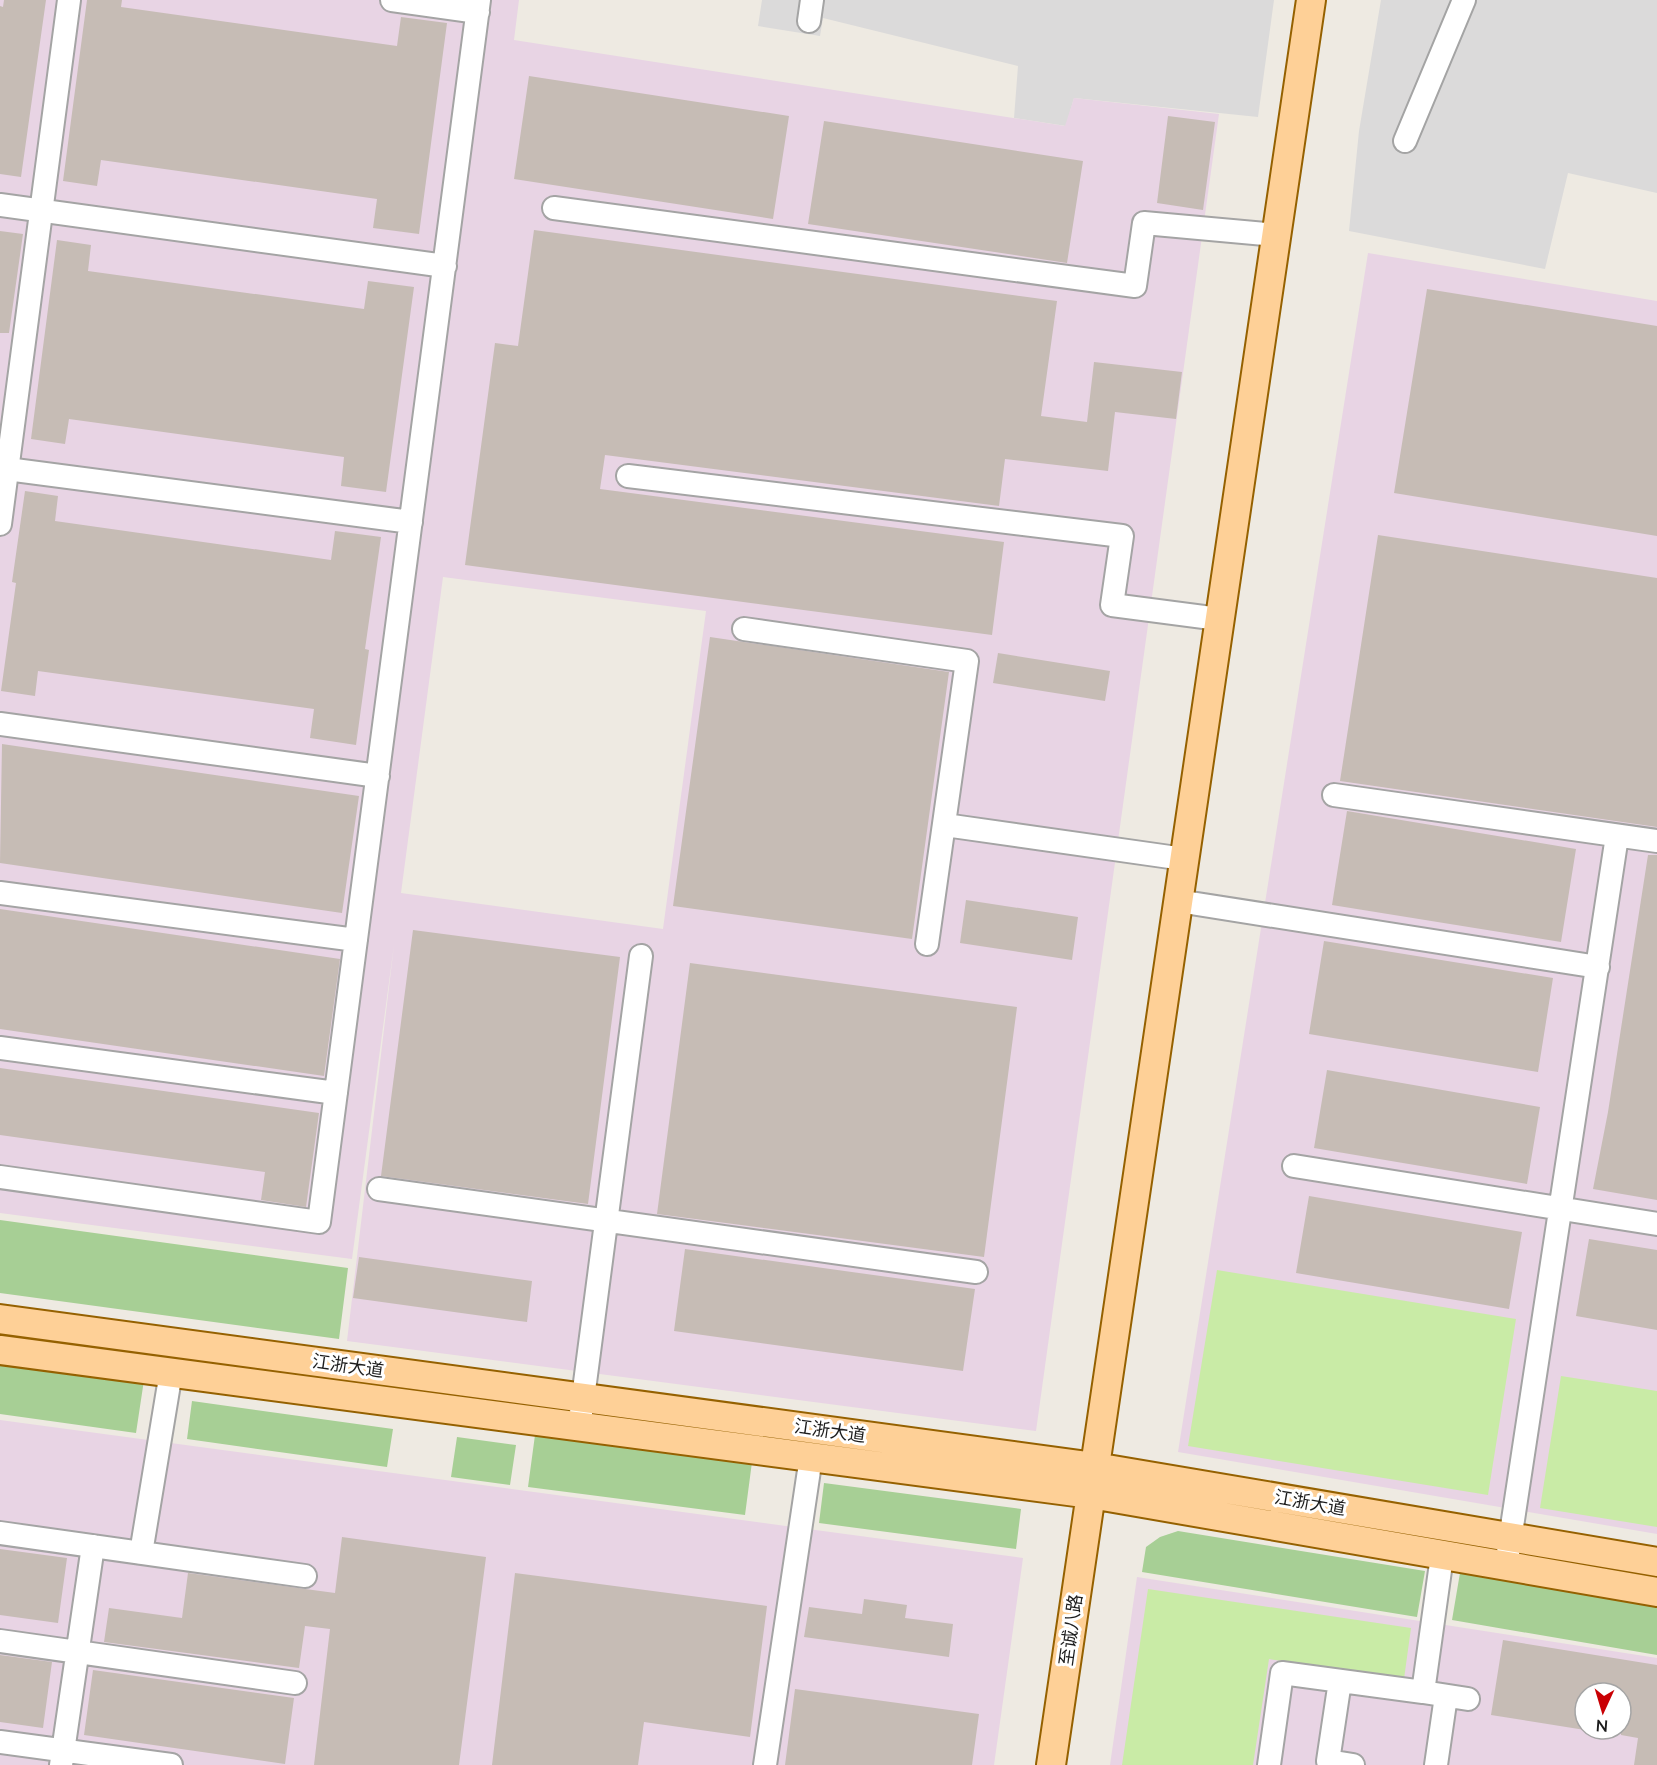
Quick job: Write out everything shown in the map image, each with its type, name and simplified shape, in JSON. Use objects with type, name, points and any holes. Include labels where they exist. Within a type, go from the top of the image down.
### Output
[{"type":"main road","name":"至诚八路","points":[[1051,1765],[1311,0]]},
{"type":"main road","name":"江浙大道","points":[[0,1319],[1095,1467],[1657,1562]]},
{"type":"main road","name":"江浙大道","points":[[0,1350],[1091,1494],[1657,1592]]},
{"type":"street","points":[[0,524],[69,0]]},
{"type":"street","points":[[0,1177],[319,1222],[479,6],[392,0]]},
{"type":"street","points":[[1405,141],[1464,0]]},
{"type":"street","points":[[0,205],[445,266]]},
{"type":"street","points":[[554,208],[1135,285],[1144,223],[1276,235]]},
{"type":"street","points":[[7,469],[411,522]]},
{"type":"street","points":[[628,476],[1122,536],[1112,605],[1219,620]]},
{"type":"street","points":[[744,629],[967,661],[927,944]]},
{"type":"street","points":[[0,724],[378,776]]},
{"type":"street","points":[[1334,795],[1657,841]]},
{"type":"street","points":[[945,825],[1184,859]]},
{"type":"street","points":[[1506,1566],[1617,836]]},
{"type":"street","points":[[0,892],[356,940]]},
{"type":"street","points":[[1178,901],[1598,968]]},
{"type":"street","points":[[579,1426],[641,956]]},
{"type":"street","points":[[0,1048],[336,1093]]},
{"type":"street","points":[[1294,1166],[1657,1224]]},
{"type":"street","points":[[379,1189],[976,1272]]},
{"type":"street","points":[[141,1553],[171,1372]]},
{"type":"street","points":[[765,1765],[811,1457]]},
{"type":"street","points":[[0,1533],[305,1576]]},
{"type":"street","points":[[62,1758],[93,1546]]},
{"type":"street","points":[[1423,1692],[1442,1556]]},
{"type":"street","points":[[0,1641],[295,1683]]},
{"type":"street","points":[[1269,1765],[1282,1673],[1457,1697],[1436,1765]]},
{"type":"street","points":[[1340,1681],[1328,1761],[1353,1765]]},
{"type":"street","points":[[0,1742],[62,1758],[171,1765]]},
{"type":"shaded area","points":[[0,0],[519,0],[514,40],[1065,126],[1074,98],[1219,114],[1036,1431],[347,1341],[394,945],[352,1259],[0,1213]],"holes":[[[443,577],[706,611],[663,929],[401,893]]]},
{"type":"shaded area","points":[[762,0],[1274,0],[1258,117],[1074,98],[1066,126],[1014,118],[1018,66],[823,18],[820,36],[758,26]]},
{"type":"shaded area","points":[[1381,0],[1657,0],[1657,193],[1568,173],[1545,269],[1349,231],[1359,131]]},
{"type":"shaded area","points":[[1368,253],[1657,301],[1657,1534],[1178,1452]]},
{"type":"shaded area","points":[[0,1420],[1023,1558],[994,1765],[0,1765]]},
{"type":"shaded area","points":[[1137,1577],[1657,1658],[1657,1765],[1110,1765]]},
{"type":"green space","points":[[0,1220],[348,1268],[339,1339],[0,1293]]},
{"type":"green space","points":[[1217,1270],[1516,1319],[1488,1495],[1188,1446]]},
{"type":"green space","points":[[0,1360],[144,1380],[136,1433],[0,1414]]},
{"type":"green space","points":[[1561,1376],[1657,1391],[1657,1527],[1540,1508]]},
{"type":"green space","points":[[192,1401],[393,1429],[387,1467],[187,1439]]},
{"type":"green space","points":[[535,1435],[752,1462],[745,1515],[528,1487]]},
{"type":"green space","points":[[457,1437],[516,1445],[510,1485],[451,1477]]},
{"type":"green space","points":[[824,1483],[1021,1509],[1016,1549],[819,1523]]},
{"type":"green space","points":[[1178,1531],[1425,1571],[1417,1617],[1142,1572],[1146,1547],[1160,1537]]},
{"type":"green space","points":[[1461,1567],[1657,1600],[1657,1655],[1452,1620]]},
{"type":"green space","points":[[1148,1589],[1411,1628],[1404,1679],[1269,1659],[1253,1765],[1122,1765]]},
{"type":"building","points":[[4,0],[46,0],[21,177],[0,174],[0,6],[3,7]]},
{"type":"building","points":[[87,0],[122,0],[121,7],[397,46],[401,17],[447,23],[419,234],[373,228],[377,199],[101,160],[97,186],[63,181]]},
{"type":"building","points":[[529,76],[789,116],[773,219],[514,179]]},
{"type":"building","points":[[1168,116],[1215,122],[1203,210],[1157,203]]},
{"type":"building","points":[[824,121],[1083,161],[1067,263],[808,224]]},
{"type":"building","points":[[534,230],[1057,301],[1041,416],[1087,422],[1094,362],[1182,372],[1176,419],[1115,412],[1108,471],[1005,459],[999,506],[605,455],[600,489],[1004,542],[992,635],[465,565],[495,343],[518,346]]},
{"type":"building","points":[[0,231],[23,234],[9,333],[0,333]]},
{"type":"building","points":[[57,240],[91,245],[88,271],[364,309],[368,281],[414,287],[386,492],[341,486],[344,457],[69,419],[65,444],[31,439]]},
{"type":"building","points":[[1427,289],[1657,326],[1657,536],[1394,493]]},
{"type":"building","points":[[25,491],[58,496],[55,521],[331,560],[335,531],[381,537],[365,649],[369,650],[356,745],[310,738],[314,709],[38,671],[35,696],[1,691],[16,583],[12,582]]},
{"type":"building","points":[[1378,535],[1657,578],[1657,827],[1340,781]]},
{"type":"building","points":[[710,637],[949,672],[912,939],[673,906]]},
{"type":"building","points":[[998,653],[1110,671],[1105,701],[993,683]]},
{"type":"building","points":[[2,744],[359,796],[342,913],[0,863]]},
{"type":"building","points":[[1347,811],[1576,849],[1561,942],[1332,905]]},
{"type":"building","points":[[1648,855],[1657,855],[1657,1200],[1593,1189],[1608,1112]]},
{"type":"building","points":[[966,900],[1078,917],[1072,960],[960,943]]},
{"type":"building","points":[[0,909],[340,959],[324,1076],[0,1029]]},
{"type":"building","points":[[413,930],[620,957],[588,1204],[381,1176]]},
{"type":"building","points":[[1324,941],[1553,978],[1538,1072],[1309,1034]]},
{"type":"building","points":[[690,963],[1017,1007],[984,1257],[657,1214]]},
{"type":"building","points":[[0,1068],[319,1113],[306,1207],[261,1200],[265,1172],[0,1135]]},
{"type":"building","points":[[1327,1070],[1540,1107],[1527,1184],[1314,1148]]},
{"type":"building","points":[[1309,1196],[1522,1232],[1509,1309],[1296,1273]]},
{"type":"building","points":[[1589,1239],[1657,1250],[1657,1330],[1576,1316]]},
{"type":"building","points":[[685,1249],[975,1289],[963,1371],[674,1331]]},
{"type":"building","points":[[359,1257],[532,1281],[527,1322],[353,1298]]},
{"type":"building","points":[[342,1537],[486,1557],[459,1765],[314,1765],[330,1629],[305,1626],[299,1668],[104,1642],[109,1608],[182,1618],[188,1573],[335,1593]]},
{"type":"building","points":[[0,1549],[67,1558],[58,1623],[0,1615]]},
{"type":"building","points":[[515,1573],[767,1606],[750,1737],[644,1722],[638,1765],[492,1765]]},
{"type":"building","points":[[864,1599],[907,1605],[905,1618],[953,1624],[949,1657],[804,1637],[809,1607],[862,1614]]},
{"type":"building","points":[[1503,1640],[1657,1665],[1657,1765],[1634,1765],[1638,1738],[1633,1737],[1633,1681],[1573,1681],[1573,1728],[1491,1715]]},
{"type":"building","points":[[0,1655],[52,1662],[43,1728],[0,1722]]},
{"type":"building","points":[[93,1670],[294,1698],[285,1764],[84,1735]]},
{"type":"building","points":[[795,1689],[979,1714],[972,1765],[785,1765]]}]
